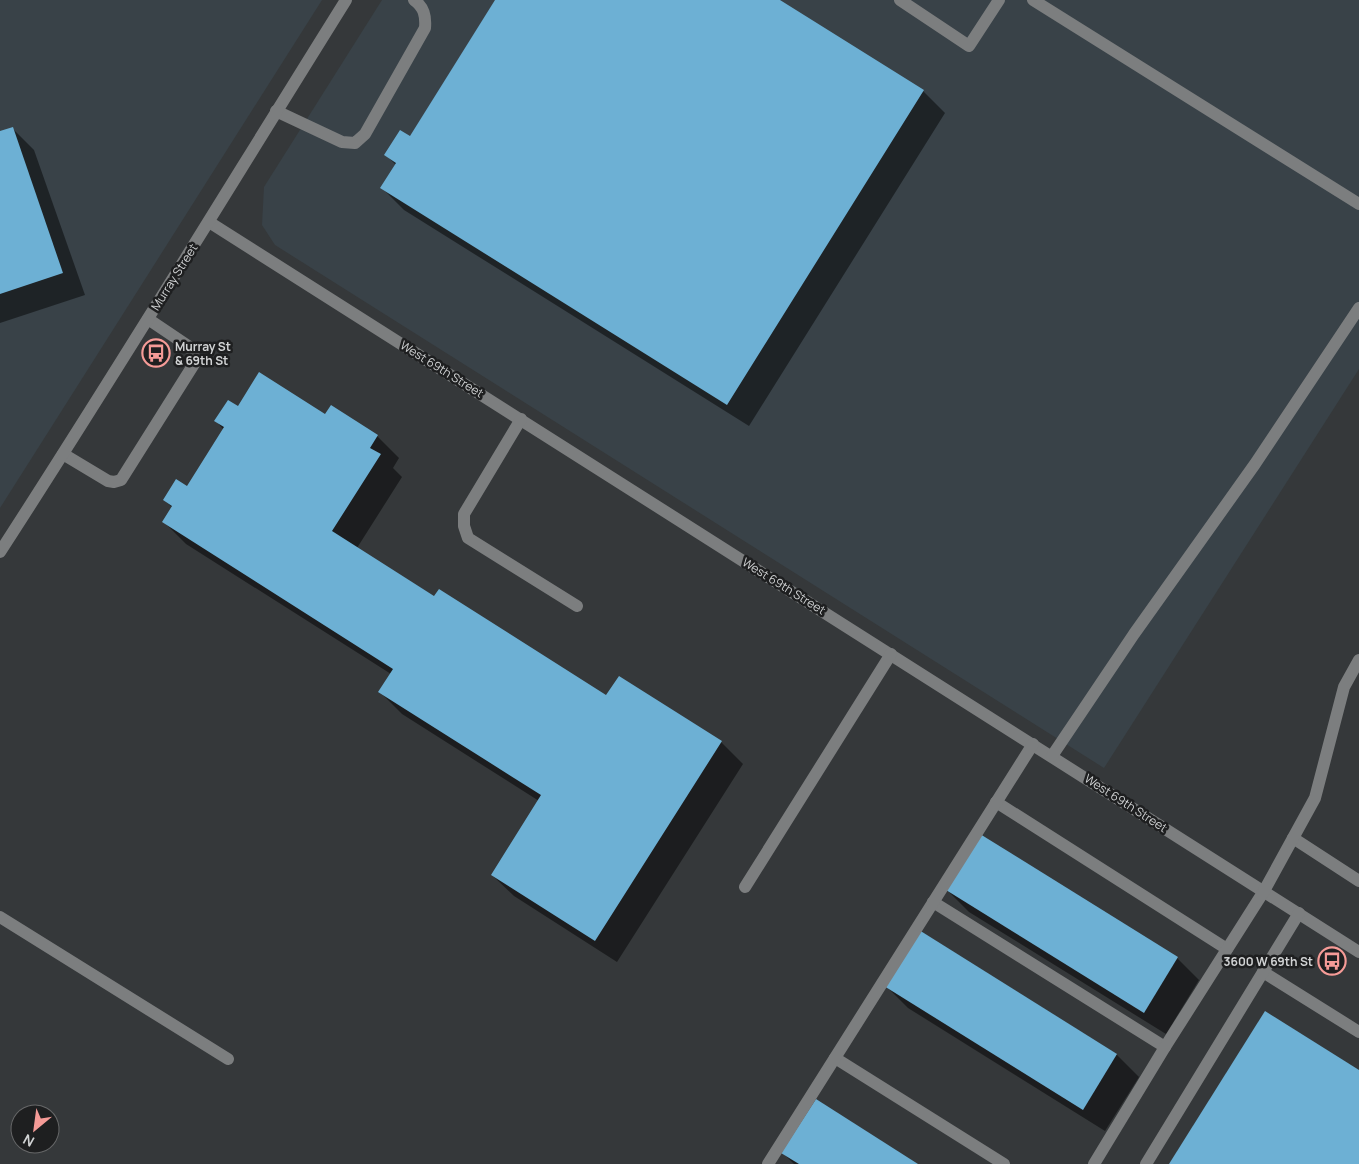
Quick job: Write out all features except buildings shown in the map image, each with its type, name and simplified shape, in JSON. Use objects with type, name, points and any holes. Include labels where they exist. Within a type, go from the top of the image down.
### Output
[{"type":"street","name":"Murray Street","points":[[0,552],[64,454],[346,0]]},
{"type":"street","points":[[276,111],[342,142],[355,143],[365,134],[425,28],[426,16],[421,5],[414,0]]},
{"type":"street","points":[[900,0],[969,46],[999,0]]},
{"type":"street","points":[[1034,0],[1359,204]]},
{"type":"street","name":"West 69th Street","points":[[209,222],[1359,952]]},
{"type":"street","points":[[1052,756],[1134,634],[1255,464],[1359,308]]},
{"type":"street","points":[[64,454],[108,480],[114,482],[121,480],[194,364],[191,348],[148,319]]},
{"type":"street","points":[[521,419],[464,514],[464,526],[468,538],[577,606]]},
{"type":"street","points":[[745,886],[891,654]]},
{"type":"street","points":[[1094,1164],[1164,1047],[1264,891],[1315,798],[1344,687],[1359,660]]},
{"type":"street","points":[[772,1163],[835,1058],[1032,744]]},
{"type":"street","points":[[996,802],[1227,949]]},
{"type":"street","points":[[1293,838],[1359,881]]},
{"type":"street","points":[[933,902],[1164,1047]]},
{"type":"street","points":[[1146,1164],[1299,913]]},
{"type":"street","points":[[0,917],[228,1060]]},
{"type":"street","points":[[1263,972],[1359,1032]]},
{"type":"street","points":[[835,1058],[1004,1164]]},
{"type":"shaded area","points":[[0,0],[322,0],[0,508]]},
{"type":"shaded area","points":[[382,0],[1359,0],[1359,369],[1104,768],[275,245],[262,225],[264,187]]},
{"type":"place","name":"Murray St & 69th St","points":[[156,353]]},
{"type":"place","name":"3600 W 69th St","points":[[1332,961]]}]
